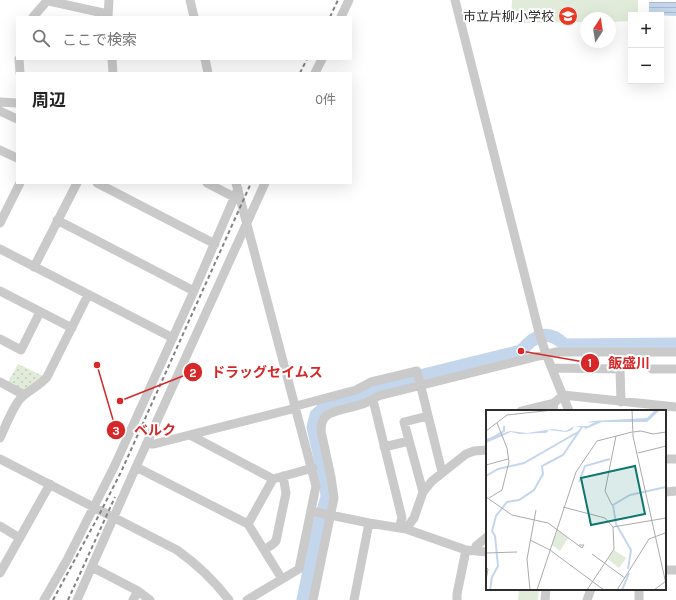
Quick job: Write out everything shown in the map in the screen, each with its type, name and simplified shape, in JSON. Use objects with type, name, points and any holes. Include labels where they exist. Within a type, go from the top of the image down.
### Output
[{"type":"street","points":[[34,16],[46,2],[50,1],[108,15],[110,0]]},
{"type":"street","points":[[190,0],[194,16]]},
{"type":"street","points":[[341,16],[349,0]]},
{"type":"street","points":[[455,0],[537,322],[546,353],[569,410]]},
{"type":"street","points":[[19,60],[20,72]]},
{"type":"street","points":[[112,60],[113,72]]},
{"type":"street","points":[[205,60],[208,72]]},
{"type":"street","points":[[316,72],[322,60]]},
{"type":"street","points":[[0,102],[16,103]]},
{"type":"street","points":[[0,111],[16,119]]},
{"type":"street","points":[[0,150],[16,158]]},
{"type":"street","points":[[0,223],[4,205],[19,184]]},
{"type":"street","points":[[34,267],[76,184]]},
{"type":"street","points":[[99,184],[215,244]]},
{"type":"street","points":[[211,184],[236,190]]},
{"type":"street","points":[[77,600],[146,444],[265,184]]},
{"type":"street","points":[[44,600],[94,507],[117,460],[215,244],[236,190]]},
{"type":"street","points":[[236,190],[247,222],[292,400],[296,407],[316,486],[313,512],[299,569],[247,600]]},
{"type":"street","points":[[57,220],[194,291]]},
{"type":"street","points":[[0,249],[173,338]]},
{"type":"street","points":[[0,291],[72,328]]},
{"type":"street","points":[[1,431],[19,400],[47,377],[88,295]]},
{"type":"street","points":[[0,339],[21,350],[40,312]]},
{"type":"street","points":[[313,600],[329,515],[334,498],[320,430],[324,419],[329,415],[373,400],[378,396],[546,353],[676,352]]},
{"type":"street","points":[[552,368],[620,369],[621,402]]},
{"type":"street","points":[[652,370],[676,370]]},
{"type":"street","points":[[146,444],[154,444],[296,407],[356,390],[371,382],[417,371],[442,472]]},
{"type":"street","points":[[0,382],[24,395]]},
{"type":"street","points":[[560,410],[565,398]]},
{"type":"street","points":[[529,410],[554,407],[565,398],[621,402],[634,407],[676,407]]},
{"type":"street","points":[[373,400],[402,518],[402,528]]},
{"type":"street","points":[[423,492],[404,422],[428,416]]},
{"type":"street","points":[[190,435],[273,479]]},
{"type":"street","points":[[384,447],[409,441]]},
{"type":"street","points":[[402,528],[414,518],[423,492],[442,472],[466,454],[474,451],[486,450]]},
{"type":"street","points":[[0,459],[177,550],[195,562],[212,578],[229,600]]},
{"type":"street","points":[[136,467],[248,524],[282,579]]},
{"type":"street","points":[[248,524],[273,479],[312,468]]},
{"type":"street","points":[[264,550],[276,541],[286,493],[283,476]]},
{"type":"street","points":[[0,573],[50,484]]},
{"type":"street","points":[[666,492],[676,491]]},
{"type":"street","points":[[313,512],[402,528],[466,550],[486,552]]},
{"type":"street","points":[[354,600],[369,523]]},
{"type":"street","points":[[0,526],[20,538]]},
{"type":"street","points":[[476,546],[486,538]]},
{"type":"street","points":[[457,600],[466,550]]},
{"type":"street","points":[[92,567],[138,591],[150,600]]},
{"type":"street","points":[[545,600],[546,590]]},
{"type":"street","points":[[587,600],[591,590]]},
{"type":"street","points":[[638,590],[639,600]]},
{"type":"street","points":[[133,600],[138,591]]},
{"type":"green space","points":[[512,0],[638,0],[638,12],[628,12],[628,21],[616,22],[616,12],[580,12],[580,22],[511,23]]},
{"type":"green space","points":[[18,364],[43,376],[24,391],[8,382]]},
{"type":"green space","points":[[519,590],[539,590],[538,600],[518,600]]},
{"type":"water","points":[[649,2],[676,2],[676,16],[664,16],[664,12],[649,12]]},
{"type":"waterway","points":[[303,600],[317,531],[327,497],[326,485],[313,427],[316,415],[324,408],[332,404],[354,399],[383,385],[521,351],[531,341],[547,335],[559,340],[565,345],[676,344]]},
{"type":"railway","points":[[330,16],[338,0]]},
{"type":"railway","points":[[300,72],[306,60]]},
{"type":"railway","points":[[53,600],[121,472],[251,184]]},
{"type":"railway","points":[[68,600],[115,497]]},
{"type":"place","name":"市立片柳小学校","points":[[568,16]]},
{"type":"place","name":"飯盛川","points":[[521,351]]},
{"type":"place","name":"ベルク","points":[[97,365]]},
{"type":"place","name":"ドラッグセイムス","points":[[120,401]]}]
